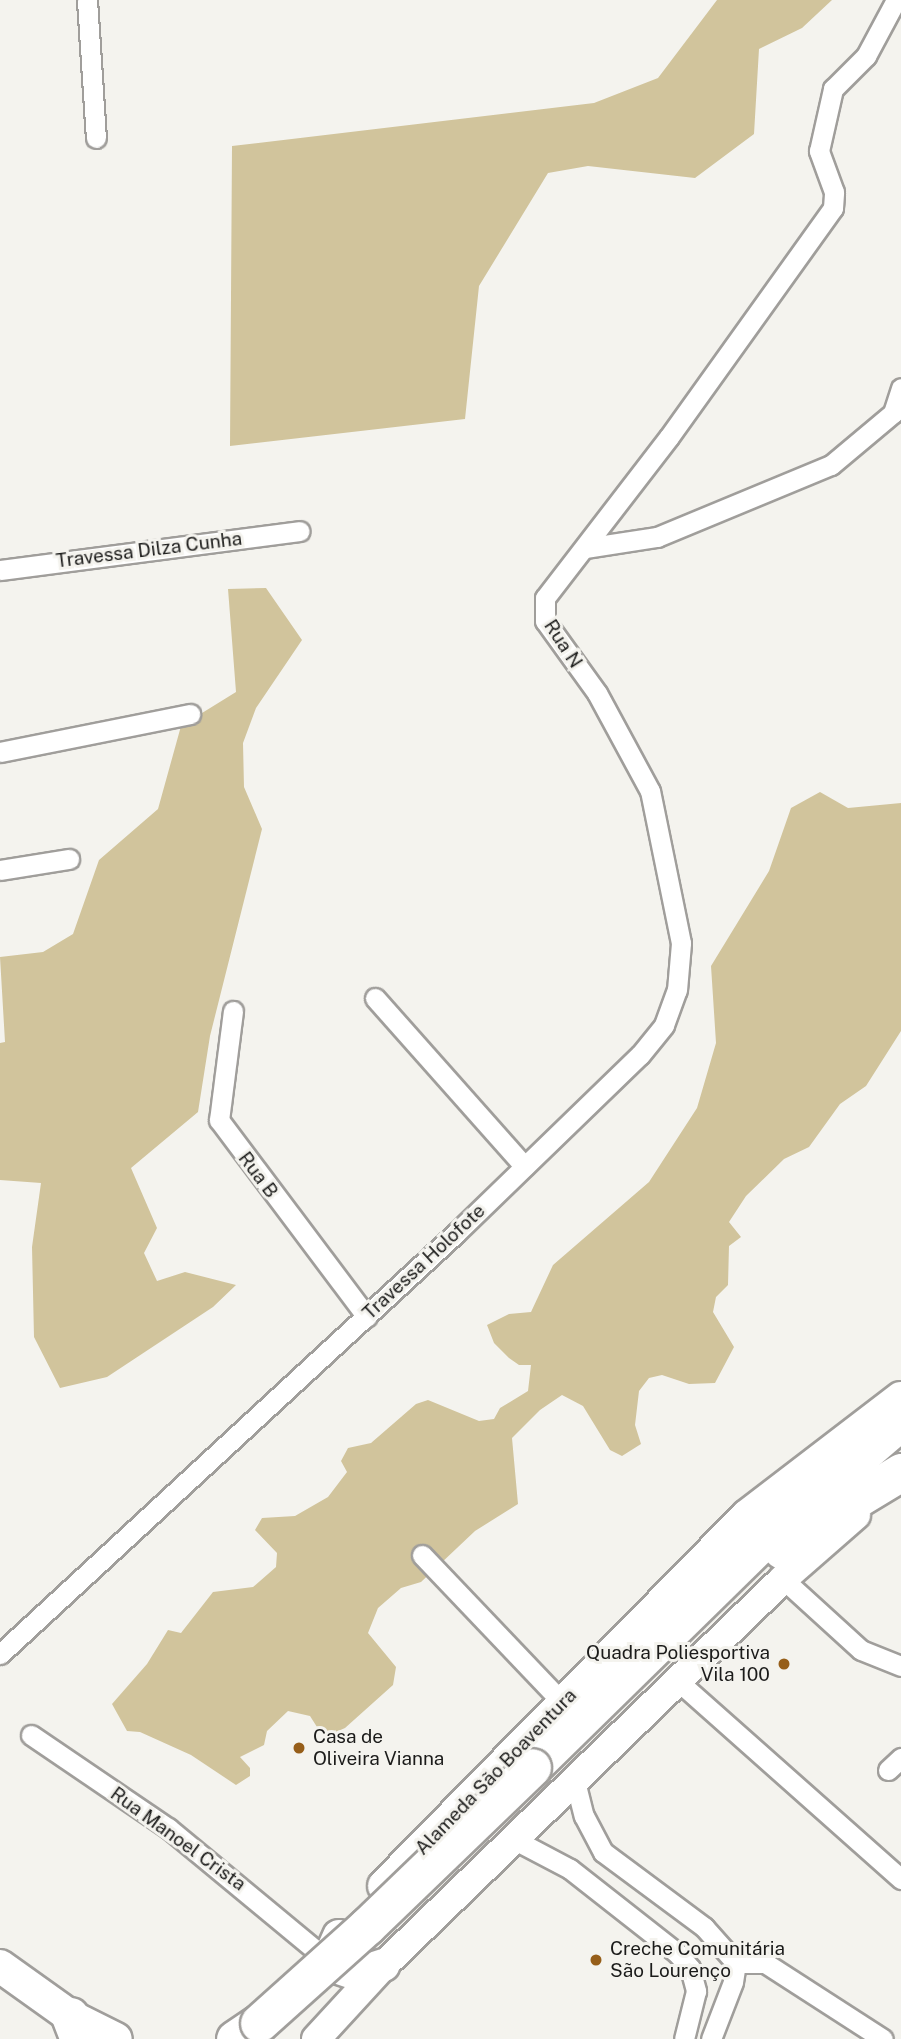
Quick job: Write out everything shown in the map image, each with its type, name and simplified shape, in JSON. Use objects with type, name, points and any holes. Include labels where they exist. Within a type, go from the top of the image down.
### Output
[{"type":"highway","points":[[235,2039],[367,1926],[551,1776],[776,1528],[901,1421]]},
{"type":"highway","points":[[279,2039],[778,1553],[802,1532],[901,1472]]},
{"type":"main road","name":"Alameda São Boaventura","points":[[220,2039],[345,1926],[747,1516],[815,1460],[901,1398]]},
{"type":"main road","points":[[316,2039],[384,1965],[515,1840],[551,1776],[679,1682],[783,1578],[901,1482]]},
{"type":"main road","points":[[345,1926],[332,1952],[340,1968],[356,1975],[384,1965]]},
{"type":"main road","points":[[0,1966],[79,2031],[117,2039]]},
{"type":"street","points":[[87,0],[96,138]]},
{"type":"street","name":"Rua N","points":[[650,791],[597,694],[545,621],[545,598],[669,437],[833,208],[834,192],[819,151],[833,89],[866,55],[896,0]]},
{"type":"street","points":[[585,548],[657,537],[831,465],[893,413],[901,388]]},
{"type":"street","name":"Travessa Dilza Cunha","points":[[0,570],[299,531]]},
{"type":"street","points":[[0,752],[190,714]]},
{"type":"street","name":"Travessa Holofote","points":[[0,1654],[367,1317],[640,1055],[664,1025],[677,990],[681,943],[650,791]]},
{"type":"street","points":[[0,870],[69,859]]},
{"type":"street","points":[[375,998],[524,1166]]},
{"type":"street","name":"Rua B","points":[[233,1011],[219,1120],[367,1317]]},
{"type":"street","points":[[422,1555],[562,1703]]},
{"type":"street","points":[[783,1578],[861,1650],[901,1666]]},
{"type":"street","points":[[679,1682],[901,1879]]},
{"type":"street","name":"Rua Manoel Crista","points":[[31,1735],[178,1836],[318,1951]]},
{"type":"street","points":[[551,1776],[584,1816],[603,1852],[705,1927],[736,1963],[765,1963],[883,2039]]},
{"type":"street","points":[[515,1840],[570,1869],[677,1953],[690,1968],[696,1991],[684,2039]]},
{"type":"street","points":[[711,2039],[733,1982],[736,1963]]},
{"type":"shaded area","points":[[717,0],[832,0],[802,28],[759,49],[754,134],[695,178],[588,166],[548,173],[479,286],[465,419],[230,446],[232,146],[594,103],[658,78]]},
{"type":"shaded area","points":[[266,588],[302,640],[256,708],[243,743],[244,787],[262,829],[210,1036],[198,1112],[131,1168],[157,1228],[144,1253],[157,1281],[185,1272],[236,1285],[213,1307],[107,1377],[60,1388],[34,1337],[32,1247],[41,1183],[0,1180],[0,1043],[5,1042],[0,957],[43,952],[73,934],[99,860],[158,809],[181,726],[236,692],[228,589]]},
{"type":"shaded area","points":[[820,792],[848,808],[901,803],[901,1031],[866,1086],[840,1104],[809,1147],[784,1159],[746,1196],[729,1222],[741,1237],[729,1246],[728,1285],[716,1297],[713,1312],[734,1347],[715,1383],[689,1384],[662,1375],[649,1378],[639,1391],[635,1425],[641,1444],[622,1456],[610,1450],[583,1406],[562,1395],[540,1410],[512,1438],[518,1504],[475,1531],[421,1582],[401,1588],[378,1608],[368,1633],[396,1667],[393,1685],[345,1728],[329,1735],[317,1727],[310,1716],[288,1711],[267,1731],[264,1745],[240,1757],[250,1768],[250,1776],[236,1785],[191,1755],[140,1732],[127,1731],[112,1704],[147,1664],[168,1630],[181,1633],[213,1592],[253,1587],[276,1567],[277,1553],[255,1530],[262,1518],[295,1516],[328,1497],[347,1472],[341,1461],[348,1448],[371,1443],[416,1404],[428,1400],[479,1421],[494,1419],[500,1408],[528,1391],[531,1365],[519,1365],[509,1358],[494,1343],[487,1325],[509,1314],[531,1312],[553,1265],[649,1182],[697,1108],[716,1043],[711,966],[769,871],[791,808]]},
{"type":"place","name":"Quadra Poliesportiva Vila 100","points":[[784,1664]]},
{"type":"place","name":"Casa de Oliveira Vianna","points":[[299,1748]]},
{"type":"place","name":"Creche Comunitária São Lourenço","points":[[596,1960]]}]
